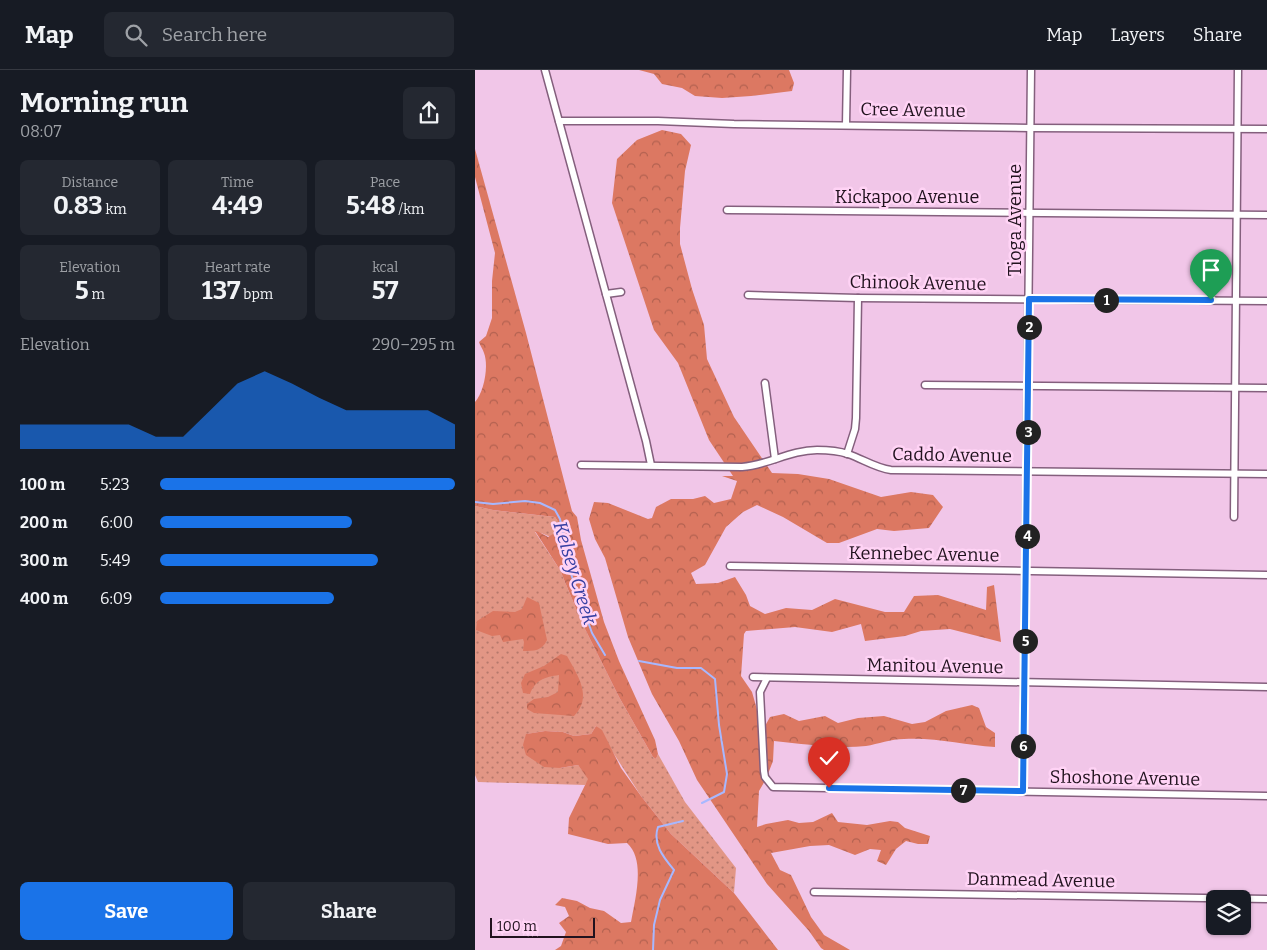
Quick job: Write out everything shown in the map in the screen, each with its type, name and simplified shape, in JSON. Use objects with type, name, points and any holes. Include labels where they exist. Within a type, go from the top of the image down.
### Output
[{"type":"street","points":[[545,70],[651,465]]},
{"type":"street","points":[[846,125],[847,70]]},
{"type":"street","name":"Tioga Avenue","points":[[1023,791],[1031,70]]},
{"type":"street","points":[[1234,517],[1238,70]]},
{"type":"street","name":"Cree Avenue","points":[[559,121],[1030,128],[1267,129]]},
{"type":"street","name":"Kickapoo Avenue","points":[[727,210],[1267,215]]},
{"type":"street","points":[[606,294],[621,292]]},
{"type":"street","name":"Chinook Avenue","points":[[748,295],[858,298],[1267,301]]},
{"type":"street","points":[[847,454],[855,429],[856,418],[858,298]]},
{"type":"street","points":[[765,383],[775,459]]},
{"type":"street","points":[[925,385],[1267,388]]},
{"type":"street","name":"Caddo Avenue","points":[[581,465],[741,467],[753,466],[801,451],[823,450],[847,454],[872,466],[891,470],[1267,474]]},
{"type":"street","name":"Kennebec Avenue","points":[[730,566],[1267,575]]},
{"type":"street","name":"Manitou Avenue","points":[[753,678],[1267,687]]},
{"type":"street","name":"Shoshone Avenue","points":[[767,678],[761,692],[764,771],[765,778],[773,787],[1267,796]]},
{"type":"street","name":"Danmead Avenue","points":[[814,892],[1267,899]]},
{"type":"shaded area","points":[[475,506],[493,510],[555,517],[569,539],[566,548],[558,547],[555,537],[535,532],[560,570],[582,623],[619,697],[653,757],[656,759],[658,754],[685,802],[736,868],[734,893],[671,834],[641,796],[596,726],[591,734],[574,736],[563,732],[545,731],[527,734],[560,768],[578,765],[589,779],[585,785],[478,782],[475,775]]},
{"type":"green space","points":[[639,70],[789,70],[794,83],[792,91],[722,98],[695,96],[682,88],[662,84],[654,74]]},
{"type":"green space","points":[[662,130],[681,134],[691,145],[685,171],[680,244],[704,325],[707,359],[734,417],[772,473],[798,474],[829,479],[881,497],[911,492],[933,495],[943,507],[929,528],[894,531],[877,529],[839,543],[827,543],[783,517],[757,505],[743,512],[726,527],[705,565],[691,573],[696,584],[718,583],[735,577],[746,595],[750,606],[765,614],[786,608],[812,610],[835,599],[885,612],[904,612],[914,596],[938,595],[986,610],[987,587],[994,585],[1001,642],[950,629],[921,631],[905,636],[865,641],[861,624],[832,632],[795,627],[746,631],[744,634],[741,676],[752,692],[758,713],[765,726],[770,717],[784,714],[799,721],[825,716],[838,723],[858,718],[884,716],[912,724],[925,722],[946,711],[972,705],[979,708],[986,727],[995,733],[995,747],[915,739],[894,740],[854,747],[820,746],[774,741],[773,761],[759,791],[757,827],[788,820],[799,823],[813,822],[832,813],[838,822],[867,825],[890,821],[898,822],[905,828],[930,836],[928,844],[906,841],[896,849],[886,865],[877,861],[881,850],[870,849],[855,855],[829,845],[810,846],[771,853],[780,870],[791,875],[811,917],[824,935],[850,950],[824,950],[821,948],[809,931],[767,884],[697,780],[679,741],[652,694],[628,637],[605,558],[595,539],[589,519],[594,502],[608,503],[648,519],[652,518],[656,507],[671,499],[693,499],[705,496],[714,503],[731,499],[737,481],[722,476],[733,476],[709,440],[678,363],[654,330],[612,203],[617,159],[637,140]]},
{"type":"green space","points":[[475,149],[526,333],[572,511],[577,517],[581,540],[604,622],[619,661],[655,740],[658,754],[656,759],[653,757],[619,697],[582,623],[560,570],[535,531],[548,537],[553,534],[558,547],[566,548],[569,539],[555,517],[493,510],[475,506],[475,402],[481,392],[486,372],[484,353],[479,342],[486,336],[492,318],[492,281],[495,253],[475,177]]},
{"type":"green space","points":[[527,597],[539,603],[547,640],[540,648],[523,651],[523,639],[503,642],[500,635],[492,636],[476,630],[477,621],[493,611],[515,612],[522,609]]},
{"type":"green space","points":[[561,654],[567,656],[582,686],[583,694],[580,709],[574,716],[534,713],[527,709],[527,704],[534,699],[548,697],[558,692],[559,675],[541,680],[535,685],[530,694],[523,693],[521,683],[525,674],[544,666]]},
{"type":"green space","points":[[596,726],[602,730],[621,768],[671,834],[734,893],[778,950],[555,950],[561,946],[566,932],[559,923],[569,916],[565,907],[555,905],[562,898],[577,901],[590,908],[604,911],[621,923],[631,922],[635,902],[638,869],[633,850],[627,843],[608,844],[568,834],[569,818],[588,779],[578,765],[560,768],[544,767],[526,755],[523,745],[526,734],[545,731],[563,732],[574,736],[591,734]]},
{"type":"waterway","name":"Kelsey Creek","points":[[475,502],[493,504],[525,501],[540,503],[555,510],[560,519],[571,574],[592,633],[605,655]]},
{"type":"waterway","name":"Kelsey Creek","points":[[639,661],[677,668],[701,668],[715,679],[719,725],[727,774],[724,792],[702,803]]},
{"type":"waterway","name":"Kelsey Creek","points":[[653,950],[654,925],[660,900],[674,870],[663,856],[658,845],[658,827],[683,821]]},
{"type":"route","points":[[829,788],[1023,791],[1029,299],[1211,300]]}]
